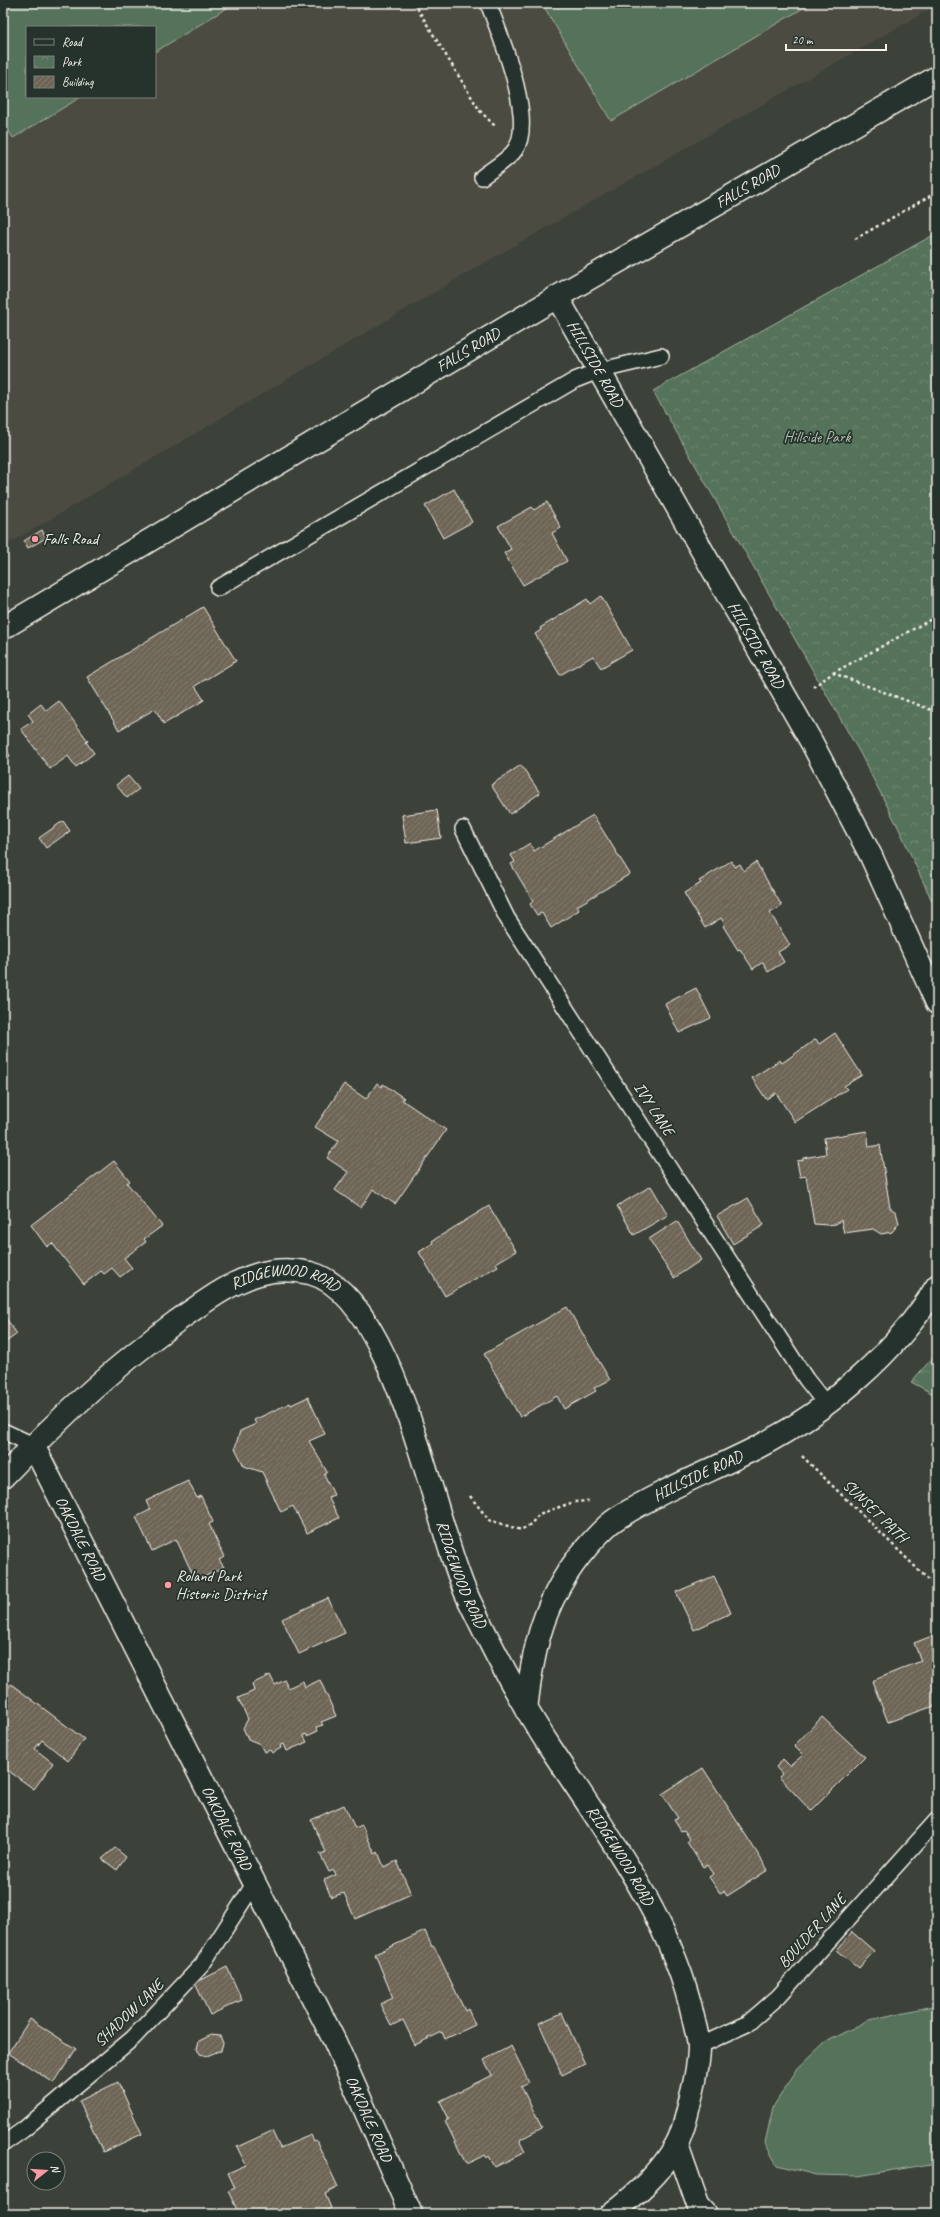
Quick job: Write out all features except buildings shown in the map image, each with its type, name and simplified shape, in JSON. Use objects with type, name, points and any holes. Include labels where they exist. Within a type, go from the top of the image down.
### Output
[{"type":"street","name":"FALLS ROAD","points":[[3,628],[557,297],[937,77]]},
{"type":"street","name":"HILLSIDE ROAD","points":[[557,297],[789,703],[871,856],[937,1002]]},
{"type":"street","name":"RIDGEWOOD ROAD","points":[[3,1477],[33,1445],[96,1386],[149,1342],[217,1293],[257,1275],[285,1269],[313,1274],[336,1286],[362,1315],[386,1361],[406,1412],[464,1592],[526,1710],[598,1820],[638,1887],[670,1948],[689,1999],[699,2046],[694,2086],[684,2124],[676,2145],[659,2170],[632,2198],[611,2214]]},
{"type":"street","name":"HILLSIDE ROAD","points":[[526,1710],[531,1663],[542,1626],[560,1582],[596,1537],[615,1519],[663,1492],[759,1447],[806,1418],[859,1377],[885,1353],[924,1307],[937,1286]]},
{"type":"street","name":"OAKDALE ROAD","points":[[33,1445],[335,2042],[411,2214]]},
{"type":"street","points":[[676,2145],[698,2205],[706,2214]]},
{"type":"lane","points":[[482,177],[515,150],[521,138],[522,116],[517,88],[488,3]]},
{"type":"lane","points":[[218,588],[575,380],[598,371],[660,356]]},
{"type":"lane","name":"IVY LANE","points":[[463,829],[507,918],[806,1380],[825,1403]]},
{"type":"lane","points":[[3,1431],[33,1445]]},
{"type":"lane","name":"BOULDER LANE","points":[[699,2046],[747,2024],[778,1997],[937,1820]]},
{"type":"lane","name":"SHADOW LANE","points":[[3,2144],[24,2130],[133,2038],[202,1965],[254,1884]]},
{"type":"path","points":[[414,3],[480,111],[485,118],[493,122],[496,130]]},
{"type":"path","points":[[855,239],[937,192]]},
{"type":"path","points":[[789,703],[833,673],[937,616]]},
{"type":"path","points":[[833,673],[937,712]]},
{"type":"path","name":"SUNSET PATH","points":[[797,1451],[937,1588]]},
{"type":"path","points":[[470,1496],[489,1520],[521,1530],[531,1524],[539,1514],[574,1502],[589,1501]]},
{"type":"shaded area","points":[[3,3],[937,3],[937,5],[477,267],[3,547]]},
{"type":"green space","points":[[3,3],[235,3],[156,51],[156,26],[26,26],[26,98],[79,98],[13,138],[3,121]]},
{"type":"green space","points":[[542,3],[812,3],[611,121]]},
{"type":"green space","name":"Hillside Park","points":[[937,233],[937,912],[899,829],[860,753],[653,391]]},
{"type":"green space","points":[[937,1353],[937,1396],[911,1382]]},
{"type":"green space","points":[[937,2005],[937,2163],[858,2176],[816,2175],[777,2165],[765,2143],[773,2107],[798,2068],[825,2042],[869,2020]]},
{"type":"place","name":"Falls Road","points":[[35,539]]},
{"type":"place","name":"Roland Park Historic District","points":[[168,1585]]}]
